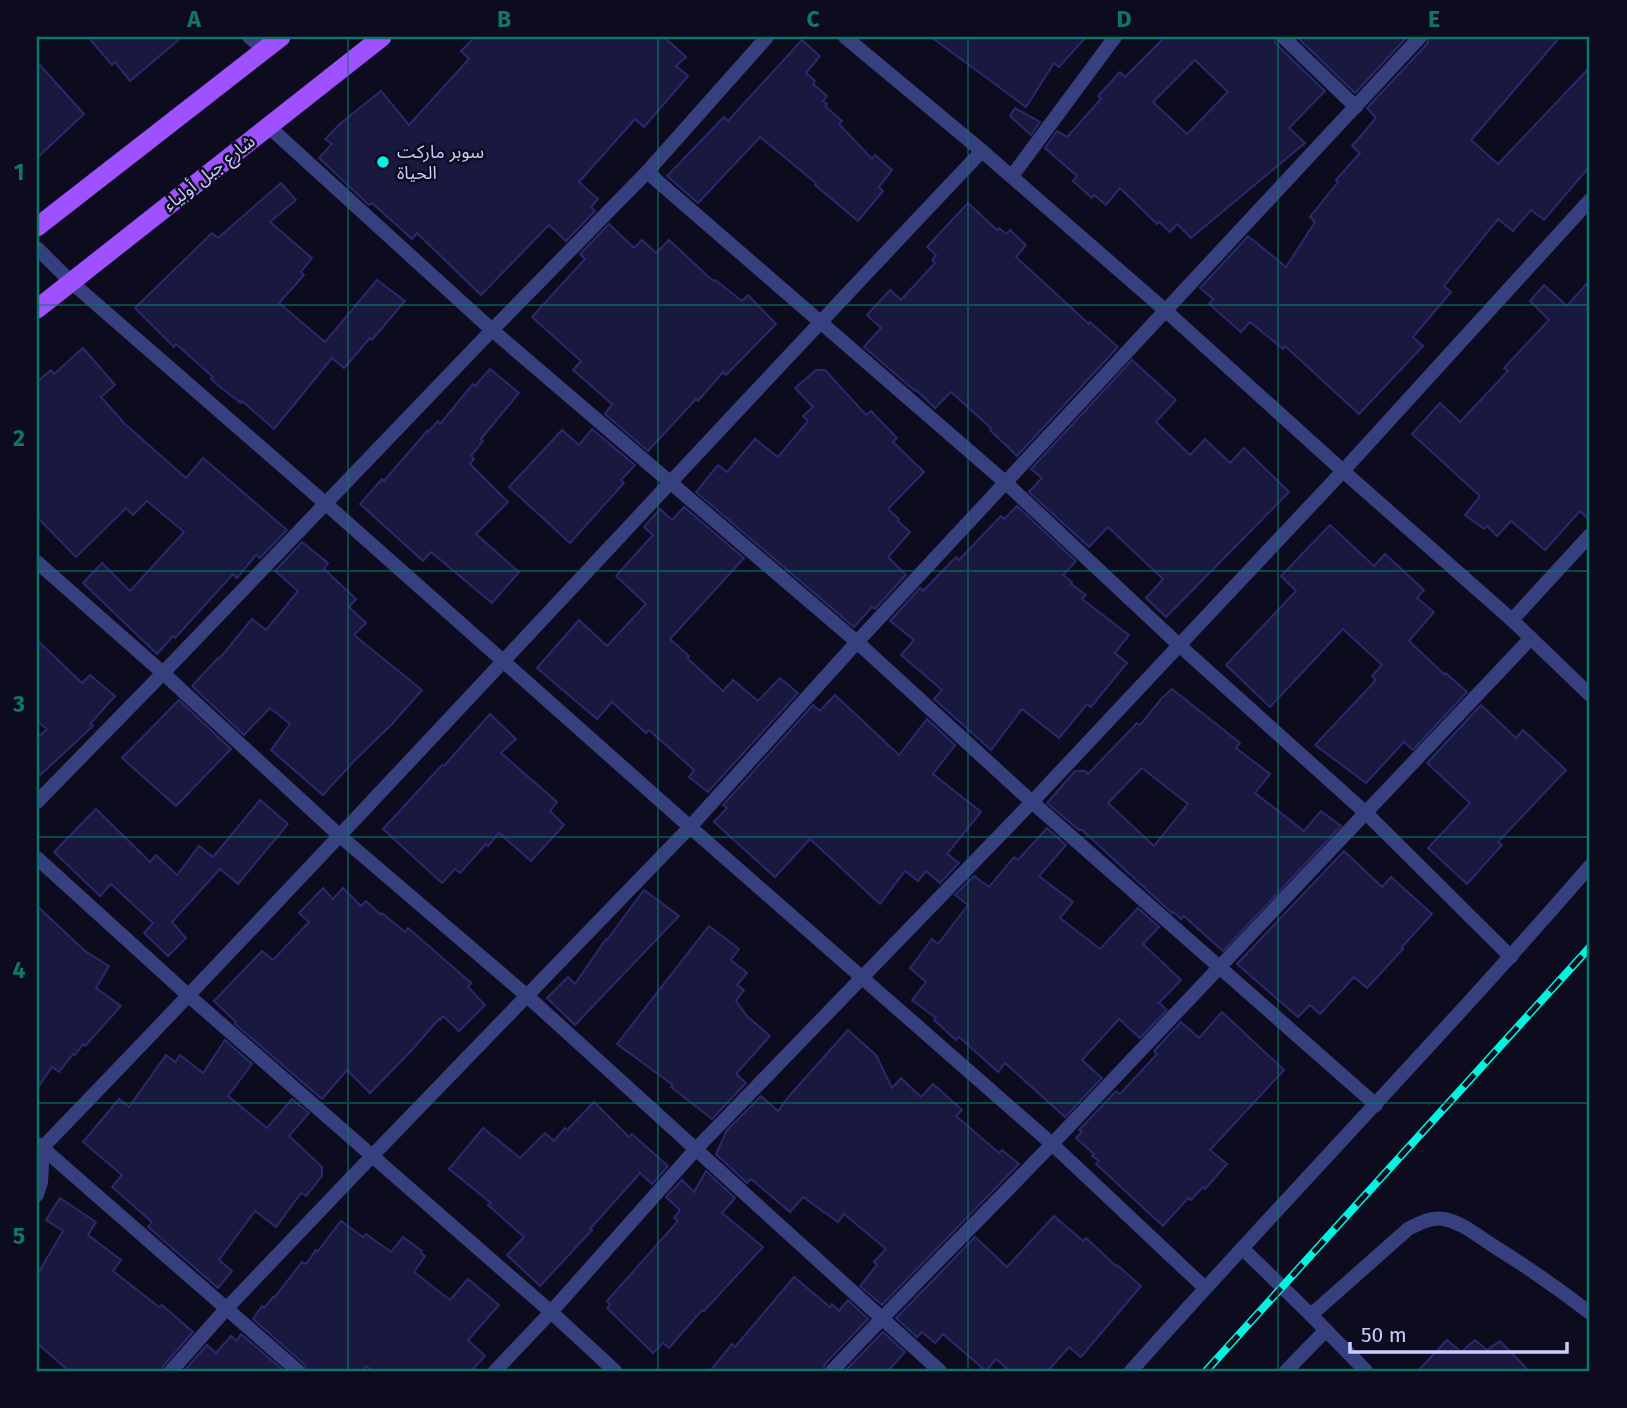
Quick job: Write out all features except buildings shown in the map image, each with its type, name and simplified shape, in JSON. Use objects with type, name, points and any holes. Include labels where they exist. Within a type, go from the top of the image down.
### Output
[{"type":"main road","points":[[37,227],[257,43],[281,37]]},
{"type":"main road","name":"شارع جبل أولياء","points":[[37,309],[382,37]]},
{"type":"street","points":[[37,802],[647,172],[767,37]]},
{"type":"street","points":[[845,37],[982,150],[1166,311],[1512,620],[1590,695]]},
{"type":"street","points":[[1012,176],[1115,37]]},
{"type":"street","points":[[1283,37],[1356,107]]},
{"type":"street","points":[[171,1371],[226,1309],[690,827],[857,642],[1420,37]]},
{"type":"street","points":[[268,126],[492,330],[857,642],[1032,802],[1376,1105]]},
{"type":"street","points":[[37,1195],[41,1182],[40,1145],[189,996],[982,150]]},
{"type":"street","points":[[647,172],[1005,482],[1179,645],[1367,814],[1511,957]]},
{"type":"street","points":[[495,1371],[696,1149],[1032,802],[1343,471],[1590,200]]},
{"type":"street","points":[[37,248],[71,282],[1052,1144],[1205,1288]]},
{"type":"street","points":[[1512,620],[1590,535]]},
{"type":"street","points":[[37,562],[163,673],[340,836],[526,995],[940,1371]]},
{"type":"street","points":[[832,1371],[1367,814],[1531,638]]},
{"type":"street","points":[[37,858],[189,996],[373,1155],[615,1371]]},
{"type":"street","points":[[1131,1371],[1511,957],[1590,866]]},
{"type":"street","points":[[40,1145],[298,1371]]},
{"type":"street","points":[[1311,1315],[1408,1229],[1423,1221],[1436,1219],[1448,1220],[1469,1230],[1537,1274],[1590,1313]]},
{"type":"street","points":[[1242,1248],[1366,1371]]},
{"type":"street","points":[[1286,1371],[1326,1330]]},
{"type":"railway","points":[[1206,1371],[1590,947]]},
{"type":"place","name":"سوبر ماركت الحياة","points":[[383,162]]}]
